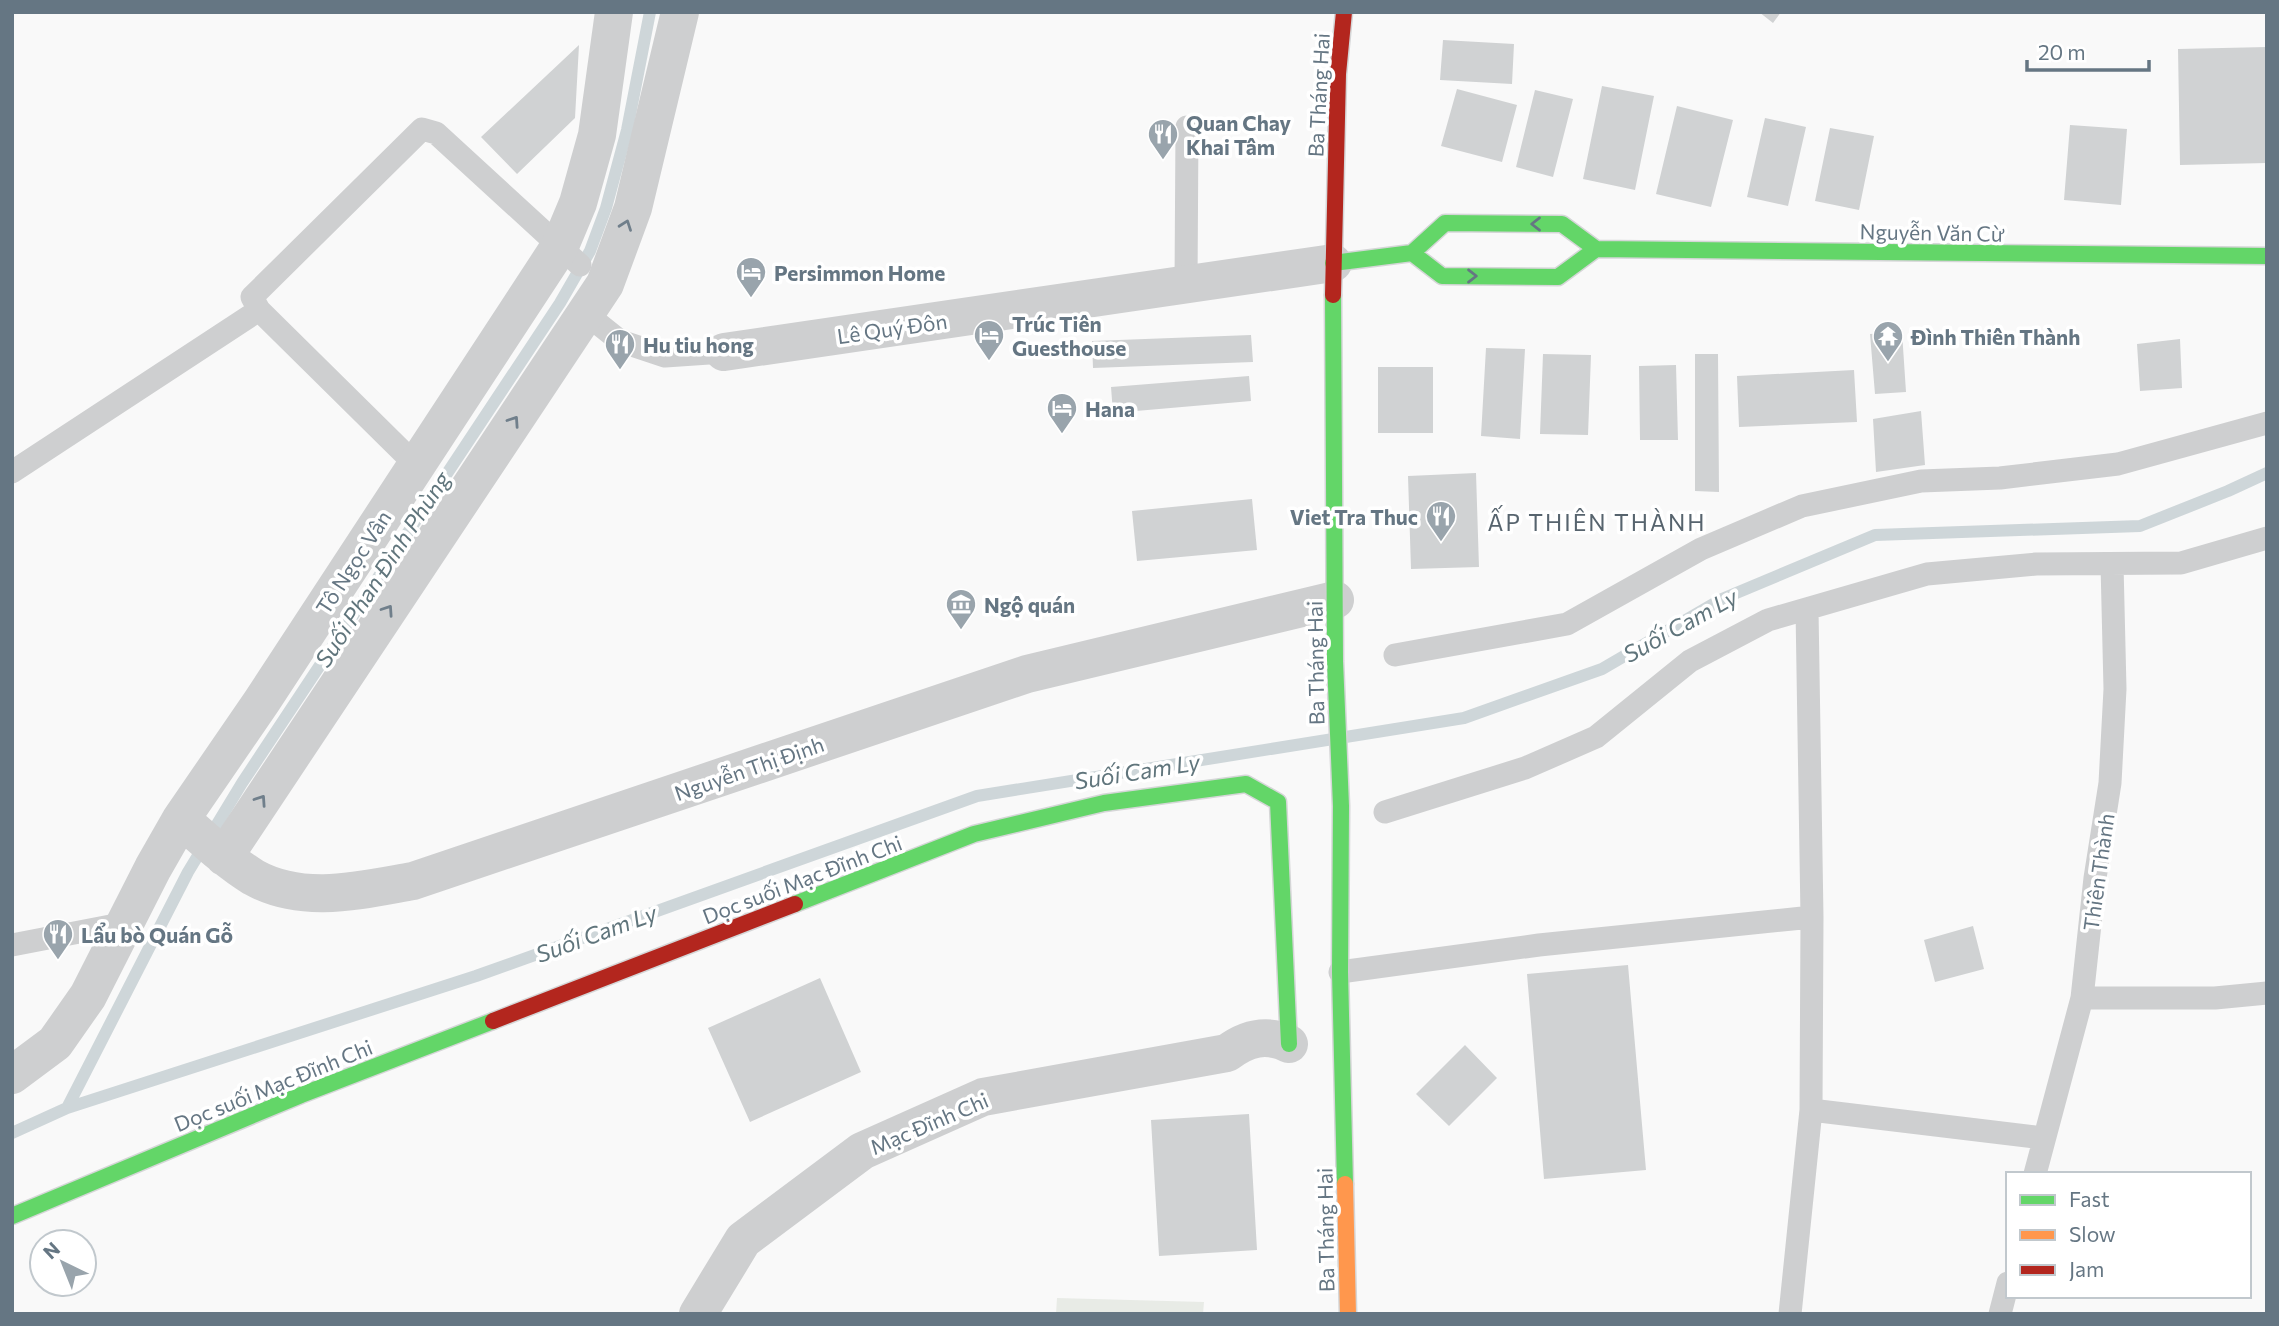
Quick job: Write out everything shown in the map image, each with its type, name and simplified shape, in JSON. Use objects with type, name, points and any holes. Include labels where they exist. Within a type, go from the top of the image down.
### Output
[{"type":"main road","name":"Ba Tháng Hai","points":[[1344,12],[1338,74],[1333,262],[1335,661],[1340,800],[1340,972],[1348,1314]]},
{"type":"main road","points":[[1333,262],[1412,253],[1445,223],[1562,224],[1596,249],[1558,277],[1441,276],[1412,253]]},
{"type":"main road","name":"Nguyễn Văn Cừ","points":[[1596,249],[2267,256]]},
{"type":"main road","name":"Dọc suối Mạc Đĩnh Chi","points":[[12,1216],[301,1095],[974,834],[1104,803],[1246,784],[1278,803],[1289,1044]]},
{"type":"street","name":"Tô Ngọc Vân","points":[[12,1074],[54,1043],[88,996],[126,923],[262,701],[416,466],[586,277],[578,203],[597,135],[614,12]]},
{"type":"street","name":"Tô Ngọc Vân","points":[[224,857],[586,277],[633,208],[680,12]]},
{"type":"street","name":"Lê Quý Đôn","points":[[724,352],[1333,262]]},
{"type":"street","name":"Nguyễn Thị Định","points":[[187,824],[224,857],[256,878],[302,893],[341,893],[413,881],[1027,674],[1335,600]]},
{"type":"street","name":"Mạc Đĩnh Chi","points":[[698,1314],[743,1240],[862,1151],[984,1097],[1227,1053],[1242,1042],[1273,1037],[1289,1044],[1341,1035]]},
{"type":"lane","points":[[1186,285],[1187,127]]},
{"type":"lane","name":"Lê Quý Đôn","points":[[259,310],[252,297],[422,129],[436,133],[586,277],[620,341],[665,356],[724,352]]},
{"type":"lane","points":[[12,472],[259,310],[416,466]]},
{"type":"lane","points":[[1395,655],[1567,624],[1702,549],[1802,506],[1922,481],[2000,478],[2118,464],[2267,423]]},
{"type":"lane","points":[[1385,812],[1525,768],[1596,737],[1690,661],[1768,620],[1927,574],[2036,564],[2181,563],[2267,538]]},
{"type":"lane","name":"Thiên Thành","points":[[2035,1172],[2082,998],[2095,878],[2110,783],[2115,689],[2112,564]]},
{"type":"lane","points":[[1790,1314],[1811,1110],[1812,917],[1807,609]]},
{"type":"lane","points":[[1340,972],[1539,945],[1812,917]]},
{"type":"lane","points":[[12,945],[126,923]]},
{"type":"lane","points":[[2082,998],[2214,998],[2267,993]]},
{"type":"lane","points":[[1811,1110],[2043,1138]]},
{"type":"lane","points":[[2000,1314],[2006,1291]]},
{"type":"shaded area","points":[[1057,1298],[1204,1302],[1203,1314],[1056,1314]]},
{"type":"building","points":[[1759,12],[1781,12],[1773,23]]},
{"type":"building","points":[[1443,40],[1514,44],[1512,84],[1440,80]]},
{"type":"building","points":[[579,45],[575,118],[517,174],[481,137]]},
{"type":"building","points":[[2267,47],[2267,163],[2180,165],[2178,49]]},
{"type":"building","points":[[1602,86],[1654,96],[1635,190],[1583,179]]},
{"type":"building","points":[[1457,89],[1517,105],[1502,162],[1441,146]]},
{"type":"building","points":[[1535,90],[1573,99],[1553,177],[1516,167]]},
{"type":"building","points":[[1677,106],[1733,120],[1711,207],[1656,194]]},
{"type":"building","points":[[1765,118],[1806,127],[1788,206],[1747,197]]},
{"type":"building","points":[[2070,125],[2127,129],[2121,205],[2064,200]]},
{"type":"building","points":[[1830,128],[1874,136],[1859,210],[1815,201]]},
{"type":"building","name":"Đình Thiên Thành","points":[[1902,332],[1906,392],[1875,394],[1870,334]]},
{"type":"building","points":[[1251,335],[1253,362],[1093,368],[1092,341]]},
{"type":"building","points":[[2180,339],[2182,388],[2140,391],[2137,344]]},
{"type":"building","points":[[1486,348],[1525,349],[1520,439],[1481,436]]},
{"type":"building","points":[[1543,354],[1591,355],[1588,435],[1540,434]]},
{"type":"building","points":[[1695,354],[1718,354],[1719,492],[1695,491]]},
{"type":"building","points":[[1676,365],[1678,440],[1640,440],[1639,366]]},
{"type":"building","points":[[1378,367],[1433,367],[1433,433],[1378,433]]},
{"type":"building","points":[[1854,370],[1857,422],[1739,427],[1737,376]]},
{"type":"building","points":[[1249,376],[1251,401],[1113,413],[1111,387]]},
{"type":"building","points":[[1921,411],[1925,465],[1876,472],[1873,419]]},
{"type":"building","points":[[1476,473],[1479,567],[1411,569],[1408,476]]},
{"type":"building","points":[[1252,499],[1257,550],[1137,561],[1132,511]]},
{"type":"building","points":[[1973,926],[1984,969],[1935,982],[1924,940]]},
{"type":"building","points":[[1628,965],[1646,1170],[1544,1179],[1527,974]]},
{"type":"building","points":[[820,978],[861,1072],[750,1122],[708,1028]]},
{"type":"building","points":[[1465,1045],[1497,1078],[1449,1126],[1416,1094]]},
{"type":"building","points":[[1249,1114],[1257,1250],[1159,1256],[1151,1120]]},
{"type":"waterway","name":"Suối Phan Đình Phùng","points":[[67,1108],[188,872],[242,783],[560,303],[590,251],[606,208],[627,130],[650,12]]},
{"type":"waterway","name":"Suối Cam Ly","points":[[12,1133],[67,1108],[476,976],[977,796],[1464,718],[1602,669],[1722,599],[1875,535],[2140,526],[2267,473]]},
{"type":"traffic: fast","points":[[1333,263],[1412,253],[1445,223],[1562,224],[1596,249],[2267,256]]},
{"type":"traffic: fast","points":[[1412,253],[1442,276],[1558,277],[1596,249]]},
{"type":"traffic: fast","points":[[1333,295],[1335,661],[1341,806],[1340,972],[1345,1184]]},
{"type":"traffic: fast","points":[[795,904],[974,834],[1104,803],[1246,784],[1278,802],[1289,1044]]},
{"type":"traffic: fast","points":[[12,1216],[301,1095],[493,1021]]},
{"type":"traffic: slow","points":[[1345,1184],[1348,1314]]},
{"type":"traffic: jam","points":[[1333,295],[1338,74],[1344,12]]},
{"type":"traffic: jam","points":[[493,1021],[795,904]]},
{"type":"place","name":"Quan Chay Khai Tâm","points":[[1163,161]]},
{"type":"place","name":"Persimmon Home","points":[[751,299]]},
{"type":"place","name":"Trúc Tiên Guesthouse","points":[[989,362]]},
{"type":"place","name":"Đình Thiên Thành","points":[[1888,363]]},
{"type":"place","name":"Hu tiu hong","points":[[620,371]]},
{"type":"place","name":"Hana","points":[[1062,435]]},
{"type":"place","name":"Viet Tra Thuc","points":[[1441,543]]},
{"type":"place","name":"Ngộ quán","points":[[961,631]]},
{"type":"place","name":"Lẩu bò Quán Gỗ","points":[[58,961]]},
{"type":"district","name":"ẤP THIÊN THÀNH","points":[[1597,522]]}]
